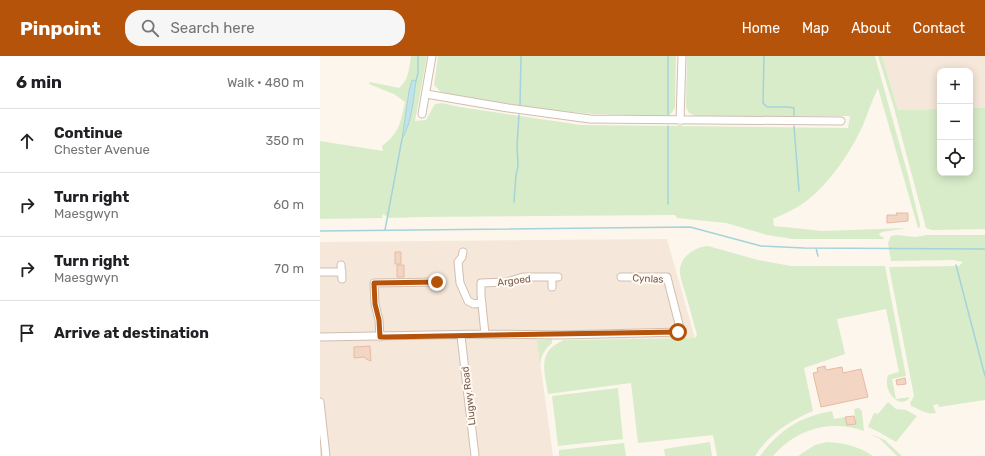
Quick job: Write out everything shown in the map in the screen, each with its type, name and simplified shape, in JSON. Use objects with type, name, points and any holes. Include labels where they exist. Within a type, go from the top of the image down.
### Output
[{"type":"street","points":[[422,114],[432,56]]},
{"type":"street","points":[[680,121],[682,56]]},
{"type":"street","points":[[426,94],[508,108],[590,119],[680,121],[841,121]]},
{"type":"street","points":[[463,252],[462,257],[458,262],[460,283],[471,303],[482,303]]},
{"type":"street","points":[[450,258],[458,262]]},
{"type":"street","points":[[320,272],[342,272]]},
{"type":"street","name":"Argoed","points":[[485,334],[481,283],[507,282],[523,277],[555,277],[552,287]]},
{"type":"street","name":"Cynlas","points":[[485,334],[560,335],[681,332],[667,277],[621,277]]},
{"type":"street","points":[[380,337],[379,320],[375,304],[374,283],[437,282]]},
{"type":"street","points":[[320,337],[461,336],[485,334]]},
{"type":"street","name":"Llugwy Road","points":[[461,336],[476,456]]},
{"type":"street","points":[[320,402],[326,456]]},
{"type":"shaded area","points":[[882,56],[985,56],[985,108],[973,108],[973,68],[937,68],[937,109],[898,110]]},
{"type":"shaded area","points":[[667,239],[695,338],[537,339],[553,456],[320,456],[320,242]]},
{"type":"green space","points":[[411,56],[427,56],[415,121],[426,120],[435,104],[442,103],[581,125],[848,128],[850,116],[696,116],[689,113],[686,107],[687,56],[875,56],[908,175],[920,227],[918,228],[878,88],[853,145],[831,177],[805,202],[773,219],[774,226],[823,231],[907,228],[882,232],[879,234],[884,239],[793,239],[767,235],[726,223],[677,218],[675,215],[389,218],[383,214],[382,218],[320,219],[320,141],[383,151],[382,146],[396,132],[405,102],[394,94],[369,84],[370,82],[399,88],[407,78]]},
{"type":"green space","points":[[438,56],[676,56],[675,107],[671,114],[666,116],[593,114],[529,108],[466,98],[441,92],[434,85]]},
{"type":"green space","points":[[878,56],[882,56],[898,110],[937,109],[937,176],[973,176],[973,108],[985,108],[985,229],[932,230],[926,228],[894,108]]},
{"type":"green space","points":[[897,235],[915,237],[927,235],[985,235],[985,400],[939,407],[938,404],[933,405],[936,413],[926,412],[911,406],[910,403],[914,396],[889,267],[959,266],[963,262],[953,260],[891,261],[888,243],[891,236]]},
{"type":"green space","points":[[708,246],[758,260],[791,266],[885,266],[906,376],[892,379],[896,399],[910,397],[906,401],[898,401],[893,398],[888,388],[888,375],[899,372],[886,309],[837,319],[845,354],[804,368],[813,411],[796,419],[773,435],[760,448],[755,456],[717,456],[713,435],[638,443],[631,383],[548,394],[544,370],[545,358],[551,348],[564,340],[695,338],[697,335],[681,278],[680,268],[684,258],[688,254],[697,249]]},
{"type":"green space","points":[[552,339],[552,343],[542,355],[540,365],[537,340]]},
{"type":"green space","points":[[618,388],[623,439],[558,446],[552,396]]},
{"type":"green space","points":[[888,402],[896,409],[906,410],[917,416],[896,442],[868,427],[874,413],[878,414]]},
{"type":"green space","points":[[859,408],[862,411],[864,431],[839,426],[814,429],[792,439],[773,456],[760,456],[783,432],[800,421],[832,411],[834,419],[845,417],[847,425],[856,424],[854,409]]},
{"type":"green space","points":[[868,433],[885,440],[902,456],[897,456],[880,439]]},
{"type":"green space","points":[[710,442],[712,456],[665,456],[664,449]]},
{"type":"green space","points":[[827,442],[851,446],[873,456],[798,456],[815,445]]},
{"type":"green space","points":[[624,443],[626,456],[559,456],[559,450]]},
{"type":"water","points":[[412,80],[416,81],[413,104],[408,125],[402,139],[409,91]]},
{"type":"building","points":[[896,213],[908,213],[908,221],[887,223],[887,215],[897,215]]},
{"type":"building","points":[[395,252],[401,252],[401,264],[395,264]]},
{"type":"building","points":[[397,265],[404,265],[404,277],[397,277]]},
{"type":"building","points":[[370,346],[371,361],[365,357],[354,358],[354,347]]},
{"type":"building","points":[[825,366],[826,370],[842,367],[843,373],[861,369],[868,397],[821,407],[813,373],[818,372],[817,368]]},
{"type":"building","points":[[905,378],[906,384],[897,385],[896,380]]},
{"type":"building","points":[[854,416],[856,424],[847,425],[845,417]]},
{"type":"waterway","points":[[416,81],[418,73],[418,56]]},
{"type":"waterway","points":[[520,105],[521,56]]},
{"type":"waterway","points":[[668,56],[668,115]]},
{"type":"waterway","points":[[764,56],[763,103],[767,107],[794,108],[794,116]]},
{"type":"waterway","points":[[514,202],[518,166],[517,145],[519,115]]},
{"type":"waterway","points":[[668,126],[668,204]]},
{"type":"waterway","points":[[794,126],[799,191]]},
{"type":"waterway","points":[[385,230],[402,139]]},
{"type":"waterway","points":[[320,231],[690,227],[761,246],[804,248],[985,249]]},
{"type":"waterway","points":[[816,248],[818,256]]},
{"type":"waterway","points":[[956,265],[985,376]]},
{"type":"route","points":[[437,282],[374,283],[375,304],[379,320],[380,337],[461,336],[485,334],[560,335],[678,332]]}]
